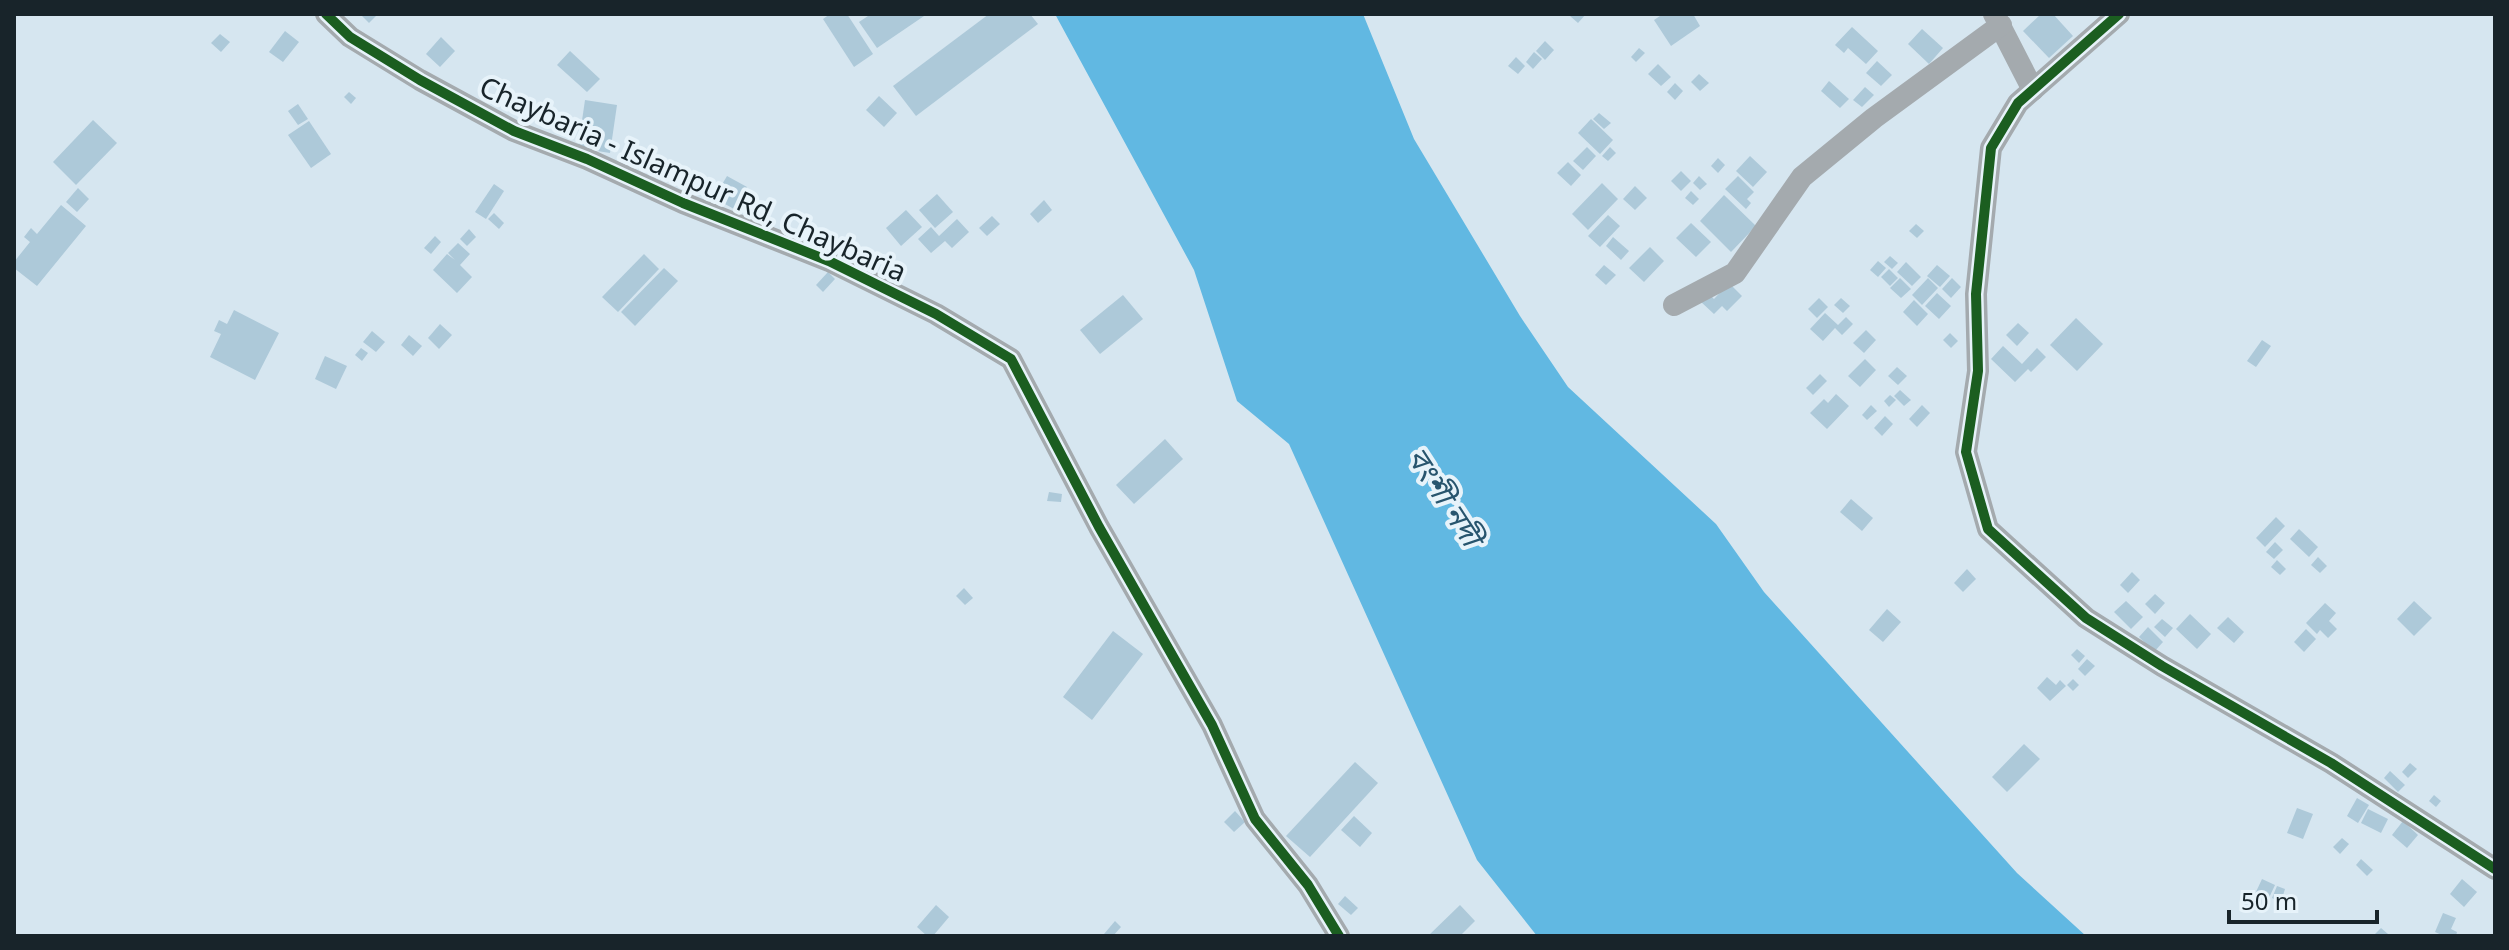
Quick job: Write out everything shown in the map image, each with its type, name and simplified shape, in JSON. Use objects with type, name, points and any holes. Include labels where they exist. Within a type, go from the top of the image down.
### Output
[{"type":"street","name":"Chaybaria - Islampur Rd, Chaybaria","points":[[326,14],[350,37],[420,80],[514,131],[829,261],[936,314],[1011,359],[1099,527],[1212,725],[1255,819],[1308,885],[1339,936]]},
{"type":"street","points":[[2119,14],[2018,103],[1991,148],[1976,294],[1978,371],[1966,452],[1988,529],[2086,618],[2162,666],[2331,763],[2495,869]]},
{"type":"street","points":[[1674,305],[1735,273],[1802,177],[1997,20],[2033,90]]},
{"type":"water","name":"বংশী নদী","points":[[1055,14],[1363,14],[1414,139],[1520,316],[1568,387],[1716,524],[1764,592],[2017,873],[2086,936],[1537,936],[1477,860],[1289,444],[1237,401],[1194,270]]},
{"type":"building","points":[[360,14],[378,14],[369,23]]},
{"type":"building","points":[[830,14],[847,14],[873,54],[854,67],[823,19]]},
{"type":"building","points":[[871,14],[927,14],[877,48],[859,22]]},
{"type":"building","points":[[989,14],[1030,14],[1038,24],[916,116],[893,86]]},
{"type":"building","points":[[1586,14],[1578,23],[1570,16]]},
{"type":"building","points":[[1663,14],[1693,14],[1700,26],[1671,46],[1654,20]]},
{"type":"building","points":[[2041,14],[2053,14],[2073,36],[2049,58],[2023,31]]},
{"type":"building","points":[[1852,27],[1878,51],[1866,64],[1848,48],[1844,53],[1835,45]]},
{"type":"building","points":[[1922,29],[1943,48],[1929,64],[1908,44]]},
{"type":"building","points":[[285,31],[299,42],[283,62],[269,52]]},
{"type":"building","points":[[220,34],[230,42],[221,52],[211,43]]},
{"type":"building","points":[[441,37],[455,51],[440,67],[426,54]]},
{"type":"building","points":[[1545,41],[1554,50],[1545,60],[1536,51]]},
{"type":"building","points":[[1639,48],[1645,53],[1636,62],[1631,57]]},
{"type":"building","points":[[570,51],[600,79],[587,92],[557,65]]},
{"type":"building","points":[[1534,52],[1542,59],[1533,69],[1526,62]]},
{"type":"building","points":[[1516,57],[1525,66],[1518,74],[1508,66]]},
{"type":"building","points":[[1877,61],[1892,75],[1881,86],[1866,73]]},
{"type":"building","points":[[1658,64],[1671,77],[1661,86],[1648,74]]},
{"type":"building","points":[[1699,74],[1709,83],[1700,91],[1691,82]]},
{"type":"building","points":[[1829,81],[1849,99],[1840,108],[1821,91]]},
{"type":"building","points":[[1675,83],[1683,91],[1675,100],[1667,92]]},
{"type":"building","points":[[1865,87],[1874,95],[1862,107],[1853,100]]},
{"type":"building","points":[[349,92],[356,98],[351,104],[344,97]]},
{"type":"building","points":[[879,96],[897,113],[884,127],[866,110]]},
{"type":"building","points":[[585,100],[617,105],[610,153],[578,148]]},
{"type":"building","points":[[298,104],[308,119],[298,125],[288,111]]},
{"type":"building","points":[[1599,113],[1611,123],[1604,129],[1593,119]]},
{"type":"building","points":[[1591,119],[1613,140],[1600,154],[1578,133]]},
{"type":"building","points":[[93,120],[117,143],[76,185],[53,162]]},
{"type":"building","points":[[309,121],[331,154],[311,168],[288,135]]},
{"type":"building","points":[[1587,147],[1596,156],[1583,170],[1573,161]]},
{"type":"building","points":[[1610,147],[1616,153],[1608,161],[1602,156]]},
{"type":"building","points":[[1750,156],[1767,172],[1753,187],[1736,171]]},
{"type":"building","points":[[1718,158],[1725,165],[1718,173],[1711,166]]},
{"type":"building","points":[[1568,162],[1581,175],[1571,186],[1557,173]]},
{"type":"building","points":[[1681,171],[1691,181],[1681,191],[1671,181]]},
{"type":"building","points":[[727,176],[747,187],[734,209],[714,198]]},
{"type":"building","points":[[1699,176],[1707,184],[1700,190],[1693,183]]},
{"type":"building","points":[[1738,176],[1754,192],[1747,199],[1751,203],[1746,209],[1725,189]]},
{"type":"building","points":[[1602,183],[1618,199],[1588,230],[1572,214]]},
{"type":"building","points":[[494,184],[504,191],[486,219],[475,212]]},
{"type":"building","points":[[1635,186],[1647,198],[1635,210],[1623,199]]},
{"type":"building","points":[[78,188],[89,199],[77,212],[66,202]]},
{"type":"building","points":[[1691,191],[1699,199],[1693,205],[1685,198]]},
{"type":"building","points":[[937,194],[953,212],[935,228],[919,210]]},
{"type":"building","points":[[1724,195],[1756,226],[1731,252],[1700,221]]},
{"type":"building","points":[[1044,200],[1052,210],[1038,223],[1030,214]]},
{"type":"building","points":[[61,205],[86,226],[37,286],[14,268],[14,262],[30,242],[24,237],[31,228],[37,234]]},
{"type":"building","points":[[906,210],[922,227],[901,246],[886,228]]},
{"type":"building","points":[[494,213],[504,223],[499,229],[488,219]]},
{"type":"building","points":[[1608,215],[1620,226],[1600,247],[1588,236]]},
{"type":"building","points":[[992,216],[1000,224],[987,236],[979,228]]},
{"type":"building","points":[[957,219],[969,232],[952,248],[945,241],[931,253],[918,239],[931,227],[939,236]]},
{"type":"building","points":[[1691,223],[1711,242],[1696,257],[1676,238]]},
{"type":"building","points":[[1916,224],[1924,231],[1917,238],[1909,231]]},
{"type":"building","points":[[469,229],[476,237],[467,246],[460,239]]},
{"type":"building","points":[[435,236],[441,242],[431,254],[424,248]]},
{"type":"building","points":[[1613,237],[1629,251],[1621,260],[1606,246]]},
{"type":"building","points":[[458,243],[470,254],[460,265],[472,277],[457,293],[433,270],[447,254],[455,260],[448,253]]},
{"type":"building","points":[[1650,247],[1664,261],[1644,282],[1629,268]]},
{"type":"building","points":[[644,254],[659,269],[618,312],[602,297]]},
{"type":"building","points":[[1890,256],[1898,263],[1892,269],[1884,262]]},
{"type":"building","points":[[1878,261],[1886,268],[1878,277],[1870,270]]},
{"type":"building","points":[[1906,262],[1921,277],[1912,286],[1897,272]]},
{"type":"building","points":[[1604,265],[1616,275],[1606,285],[1595,275]]},
{"type":"building","points":[[1937,265],[1950,276],[1940,287],[1927,276]]},
{"type":"building","points":[[664,268],[678,281],[635,326],[621,312]]},
{"type":"building","points":[[1889,269],[1898,278],[1890,286],[1881,277]]},
{"type":"building","points":[[828,272],[835,279],[823,292],[816,285]]},
{"type":"building","points":[[1900,278],[1911,289],[1901,298],[1890,288]]},
{"type":"building","points":[[1928,278],[1938,288],[1922,305],[1912,295]]},
{"type":"building","points":[[1952,278],[1961,287],[1951,298],[1942,289]]},
{"type":"building","points":[[1729,283],[1742,296],[1727,311],[1722,306],[1714,314],[1700,301],[1708,293],[1714,299]]},
{"type":"building","points":[[1937,293],[1951,306],[1939,319],[1925,306]]},
{"type":"building","points":[[1123,295],[1143,319],[1100,354],[1080,330]]},
{"type":"building","points":[[1819,298],[1828,307],[1817,318],[1808,309]]},
{"type":"building","points":[[1841,298],[1850,306],[1843,313],[1834,305]]},
{"type":"building","points":[[1914,300],[1928,314],[1917,326],[1903,312]]},
{"type":"building","points":[[234,310],[279,333],[255,380],[210,357],[221,334],[214,331],[219,320],[227,324]]},
{"type":"building","points":[[1825,313],[1838,325],[1846,317],[1853,324],[1842,335],[1835,328],[1823,341],[1810,329]]},
{"type":"building","points":[[2076,318],[2103,344],[2077,371],[2050,345]]},
{"type":"building","points":[[2018,323],[2029,333],[2017,346],[2006,335]]},
{"type":"building","points":[[440,324],[452,335],[439,349],[428,338]]},
{"type":"building","points":[[1866,330],[1876,340],[1864,353],[1853,343]]},
{"type":"building","points":[[372,331],[385,342],[376,352],[363,342]]},
{"type":"building","points":[[1950,333],[1958,341],[1951,348],[1943,340]]},
{"type":"building","points":[[409,335],[422,346],[413,356],[401,345]]},
{"type":"building","points":[[2262,340],[2271,346],[2256,367],[2247,361]]},
{"type":"building","points":[[2003,346],[2022,364],[2037,348],[2046,357],[2015,382],[1991,359]]},
{"type":"building","points":[[361,348],[368,353],[362,361],[355,355]]},
{"type":"building","points":[[325,356],[347,366],[336,389],[315,379]]},
{"type":"building","points":[[1865,359],[1876,370],[1860,387],[1848,376]]},
{"type":"building","points":[[1897,367],[1907,376],[1898,385],[1888,376]]},
{"type":"building","points":[[1820,374],[1827,381],[1813,395],[1806,388]]},
{"type":"building","points":[[1900,390],[1911,400],[1904,406],[1894,396]]},
{"type":"building","points":[[1836,394],[1849,406],[1827,429],[1810,413],[1824,399],[1828,403]]},
{"type":"building","points":[[1890,395],[1896,400],[1889,407],[1884,401]]},
{"type":"building","points":[[1871,405],[1877,411],[1867,420],[1862,415]]},
{"type":"building","points":[[1922,405],[1930,413],[1917,427],[1909,419]]},
{"type":"building","points":[[1885,416],[1893,424],[1882,436],[1874,428]]},
{"type":"building","points":[[1165,439],[1183,459],[1134,504],[1116,485]]},
{"type":"building","points":[[1049,492],[1062,494],[1061,502],[1047,501]]},
{"type":"building","points":[[1851,499],[1873,518],[1862,531],[1840,512]]},
{"type":"building","points":[[2276,517],[2285,526],[2265,547],[2256,538]]},
{"type":"building","points":[[2299,529],[2318,547],[2309,557],[2290,539]]},
{"type":"building","points":[[2275,542],[2283,550],[2274,559],[2266,552]]},
{"type":"building","points":[[2318,557],[2327,566],[2320,573],[2311,565]]},
{"type":"building","points":[[2277,560],[2286,569],[2280,575],[2271,567]]},
{"type":"building","points":[[1967,569],[1976,579],[1963,592],[1954,583]]},
{"type":"building","points":[[2132,572],[2140,580],[2128,593],[2120,585]]},
{"type":"building","points":[[964,588],[973,598],[965,605],[956,596]]},
{"type":"building","points":[[2155,594],[2165,603],[2155,614],[2145,604]]},
{"type":"building","points":[[2126,601],[2143,617],[2131,629],[2114,612]]},
{"type":"building","points":[[2414,601],[2432,618],[2414,636],[2397,619]]},
{"type":"building","points":[[2325,603],[2336,613],[2329,621],[2337,629],[2328,638],[2320,630],[2317,634],[2306,623]]},
{"type":"building","points":[[1887,609],[1901,622],[1883,642],[1869,630]]},
{"type":"building","points":[[2190,614],[2211,634],[2197,649],[2176,629]]},
{"type":"building","points":[[2228,617],[2244,632],[2234,643],[2217,628]]},
{"type":"building","points":[[2162,619],[2173,628],[2165,637],[2154,627]]},
{"type":"building","points":[[2148,627],[2163,642],[2154,652],[2139,637]]},
{"type":"building","points":[[2306,629],[2316,639],[2304,652],[2294,642]]},
{"type":"building","points":[[1113,631],[1143,654],[1092,720],[1063,697]]},
{"type":"building","points":[[2077,649],[2085,656],[2079,663],[2071,655]]},
{"type":"building","points":[[2087,659],[2095,666],[2085,676],[2078,669]]},
{"type":"building","points":[[2047,677],[2056,685],[2060,680],[2066,686],[2050,701],[2037,688]]},
{"type":"building","points":[[2073,679],[2079,685],[2073,691],[2067,685]]},
{"type":"building","points":[[2024,744],[2040,759],[2007,792],[1992,777]]},
{"type":"building","points":[[1355,762],[1378,783],[1310,857],[1286,836]]},
{"type":"building","points":[[2410,763],[2417,769],[2408,778],[2402,772]]},
{"type":"building","points":[[2390,771],[2405,785],[2398,792],[2384,778]]},
{"type":"building","points":[[2434,795],[2441,801],[2436,807],[2429,801]]},
{"type":"building","points":[[2357,798],[2369,805],[2358,823],[2347,816]]},
{"type":"building","points":[[2297,808],[2313,814],[2303,839],[2287,833]]},
{"type":"building","points":[[2368,809],[2388,819],[2381,833],[2361,823]]},
{"type":"building","points":[[1235,811],[1245,822],[1234,832],[1224,822]]},
{"type":"building","points":[[1354,816],[1372,833],[1360,847],[1341,830]]},
{"type":"building","points":[[2403,821],[2418,835],[2407,848],[2392,835]]},
{"type":"building","points":[[2342,838],[2349,844],[2340,854],[2333,847]]},
{"type":"building","points":[[2361,859],[2373,870],[2367,876],[2356,865]]},
{"type":"building","points":[[2262,879],[2275,885],[2268,900],[2255,894]]},
{"type":"building","points":[[2462,879],[2477,892],[2464,907],[2450,894]]},
{"type":"building","points":[[2277,886],[2285,889],[2281,902],[2272,898]]},
{"type":"building","points":[[1345,896],[1358,908],[1351,915],[1338,904]]},
{"type":"building","points":[[936,905],[949,917],[933,936],[927,936],[917,927]]},
{"type":"building","points":[[1460,905],[1475,921],[1460,936],[1428,936]]},
{"type":"building","points":[[2443,913],[2456,918],[2451,929],[2457,932],[2456,936],[2435,932]]},
{"type":"building","points":[[1115,921],[1121,927],[1113,936],[1104,934]]},
{"type":"building","points":[[2381,928],[2388,934],[2373,936]]},
{"type":"cycle path","points":[[326,14],[350,37],[420,80],[514,131],[829,261],[936,314],[1011,359],[1099,527],[1212,725],[1255,819],[1308,885],[1339,936]]},
{"type":"cycle path","points":[[2119,14],[2018,103],[1991,148],[1976,294],[1978,371],[1966,452],[1988,529],[2086,618],[2162,666],[2331,763],[2495,869]]}]
